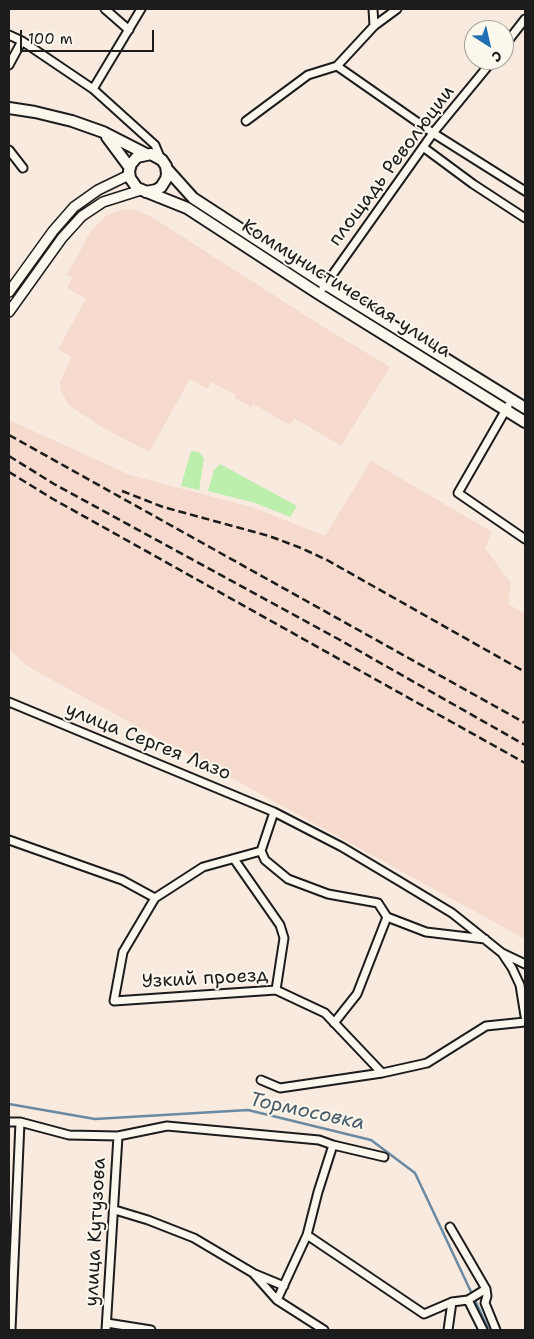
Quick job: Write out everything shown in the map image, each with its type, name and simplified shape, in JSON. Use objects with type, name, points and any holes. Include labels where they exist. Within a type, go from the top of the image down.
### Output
[{"type":"main road","points":[[9,108],[72,121],[103,132],[146,154],[156,155],[164,162],[167,169],[164,184],[156,190],[144,191],[134,186],[129,171],[103,132]]},
{"type":"main road","points":[[129,171],[137,157],[146,154]]},
{"type":"main road","name":"Коммунистическая улица","points":[[167,169],[193,198],[325,284],[525,408]]},
{"type":"main road","name":"Коммунистическая улица","points":[[144,191],[187,208],[319,294],[525,422]]},
{"type":"street","points":[[106,9],[129,30]]},
{"type":"street","points":[[93,89],[142,9]]},
{"type":"street","points":[[373,9],[374,26]]},
{"type":"street","points":[[246,121],[308,75],[337,66],[374,26],[397,9]]},
{"type":"street","points":[[514,33],[525,19]]},
{"type":"street","points":[[9,35],[22,41],[93,89],[155,145],[160,157]]},
{"type":"street","points":[[9,65],[22,41]]},
{"type":"street","points":[[337,66],[433,133],[525,191]]},
{"type":"street","name":"площадь Революции","points":[[319,294],[433,133],[485,70]]},
{"type":"street","points":[[423,147],[473,184],[525,218]]},
{"type":"street","points":[[9,150],[24,168]]},
{"type":"street","points":[[9,292],[53,231],[74,207],[129,171]]},
{"type":"street","points":[[9,312],[62,238],[82,216],[103,202],[144,191]]},
{"type":"street","points":[[512,401],[458,493],[525,539]]},
{"type":"street","name":"улица Сергея Лазо","points":[[9,702],[274,812],[342,847],[452,913],[502,953]]},
{"type":"street","points":[[274,812],[261,851],[265,860],[288,879],[328,894],[378,903],[387,917],[426,932],[486,939]]},
{"type":"street","points":[[9,840],[122,880],[156,898],[203,867],[261,851]]},
{"type":"street","points":[[234,859],[280,925],[284,938],[276,990]]},
{"type":"street","name":"Узкий проезд","points":[[156,898],[123,952],[114,1001],[276,990],[325,1013],[382,1073]]},
{"type":"street","points":[[334,1023],[356,994],[387,917]]},
{"type":"street","points":[[502,953],[525,964]]},
{"type":"street","points":[[502,953],[520,985],[525,1016]]},
{"type":"street","points":[[261,1080],[280,1088],[382,1073],[427,1063],[486,1026],[525,1022]]},
{"type":"street","points":[[9,1122],[20,1122],[69,1135],[118,1136],[167,1126],[319,1140],[333,1146],[384,1157]]},
{"type":"street","points":[[11,1330],[20,1122]]},
{"type":"street","name":"улица Кутузова","points":[[107,1327],[118,1136]]},
{"type":"street","points":[[277,1300],[307,1235],[333,1146]]},
{"type":"street","points":[[114,1210],[148,1220],[194,1238],[253,1273],[284,1286]]},
{"type":"street","points":[[450,1227],[486,1289],[487,1296],[484,1304],[496,1330]]},
{"type":"street","points":[[307,1235],[424,1314],[452,1302],[468,1300],[486,1289]]},
{"type":"street","points":[[253,1273],[277,1300],[324,1330]]},
{"type":"street","points":[[468,1300],[483,1330]]},
{"type":"street","points":[[448,1330],[452,1302]]},
{"type":"street","points":[[107,1327],[151,1330]]},
{"type":"shaded area","points":[[124,209],[136,210],[150,216],[322,326],[390,367],[341,446],[294,418],[290,425],[253,404],[251,407],[235,398],[236,395],[211,382],[207,389],[190,379],[149,452],[100,426],[69,405],[61,392],[60,383],[71,357],[58,349],[86,299],[67,288],[72,278],[67,275],[91,231],[106,216]]},
{"type":"shaded area","points":[[9,420],[130,475],[255,508],[325,536],[371,461],[492,532],[485,548],[511,583],[508,604],[525,614],[525,939],[27,666],[9,649]]},
{"type":"green space","points":[[191,451],[199,452],[204,459],[199,490],[181,486]]},
{"type":"green space","points":[[220,464],[297,506],[290,517],[255,503],[208,491],[214,470]]},
{"type":"waterway","name":"Тормосовка","points":[[9,1104],[95,1119],[248,1110],[371,1140],[415,1173],[489,1330]]},
{"type":"railway","points":[[9,435],[525,723]]},
{"type":"railway","points":[[9,456],[54,484],[340,640],[525,745]]},
{"type":"railway","points":[[9,472],[53,499],[525,763]]},
{"type":"railway","points":[[122,491],[163,507],[269,536],[301,548],[327,560],[525,672]]}]
